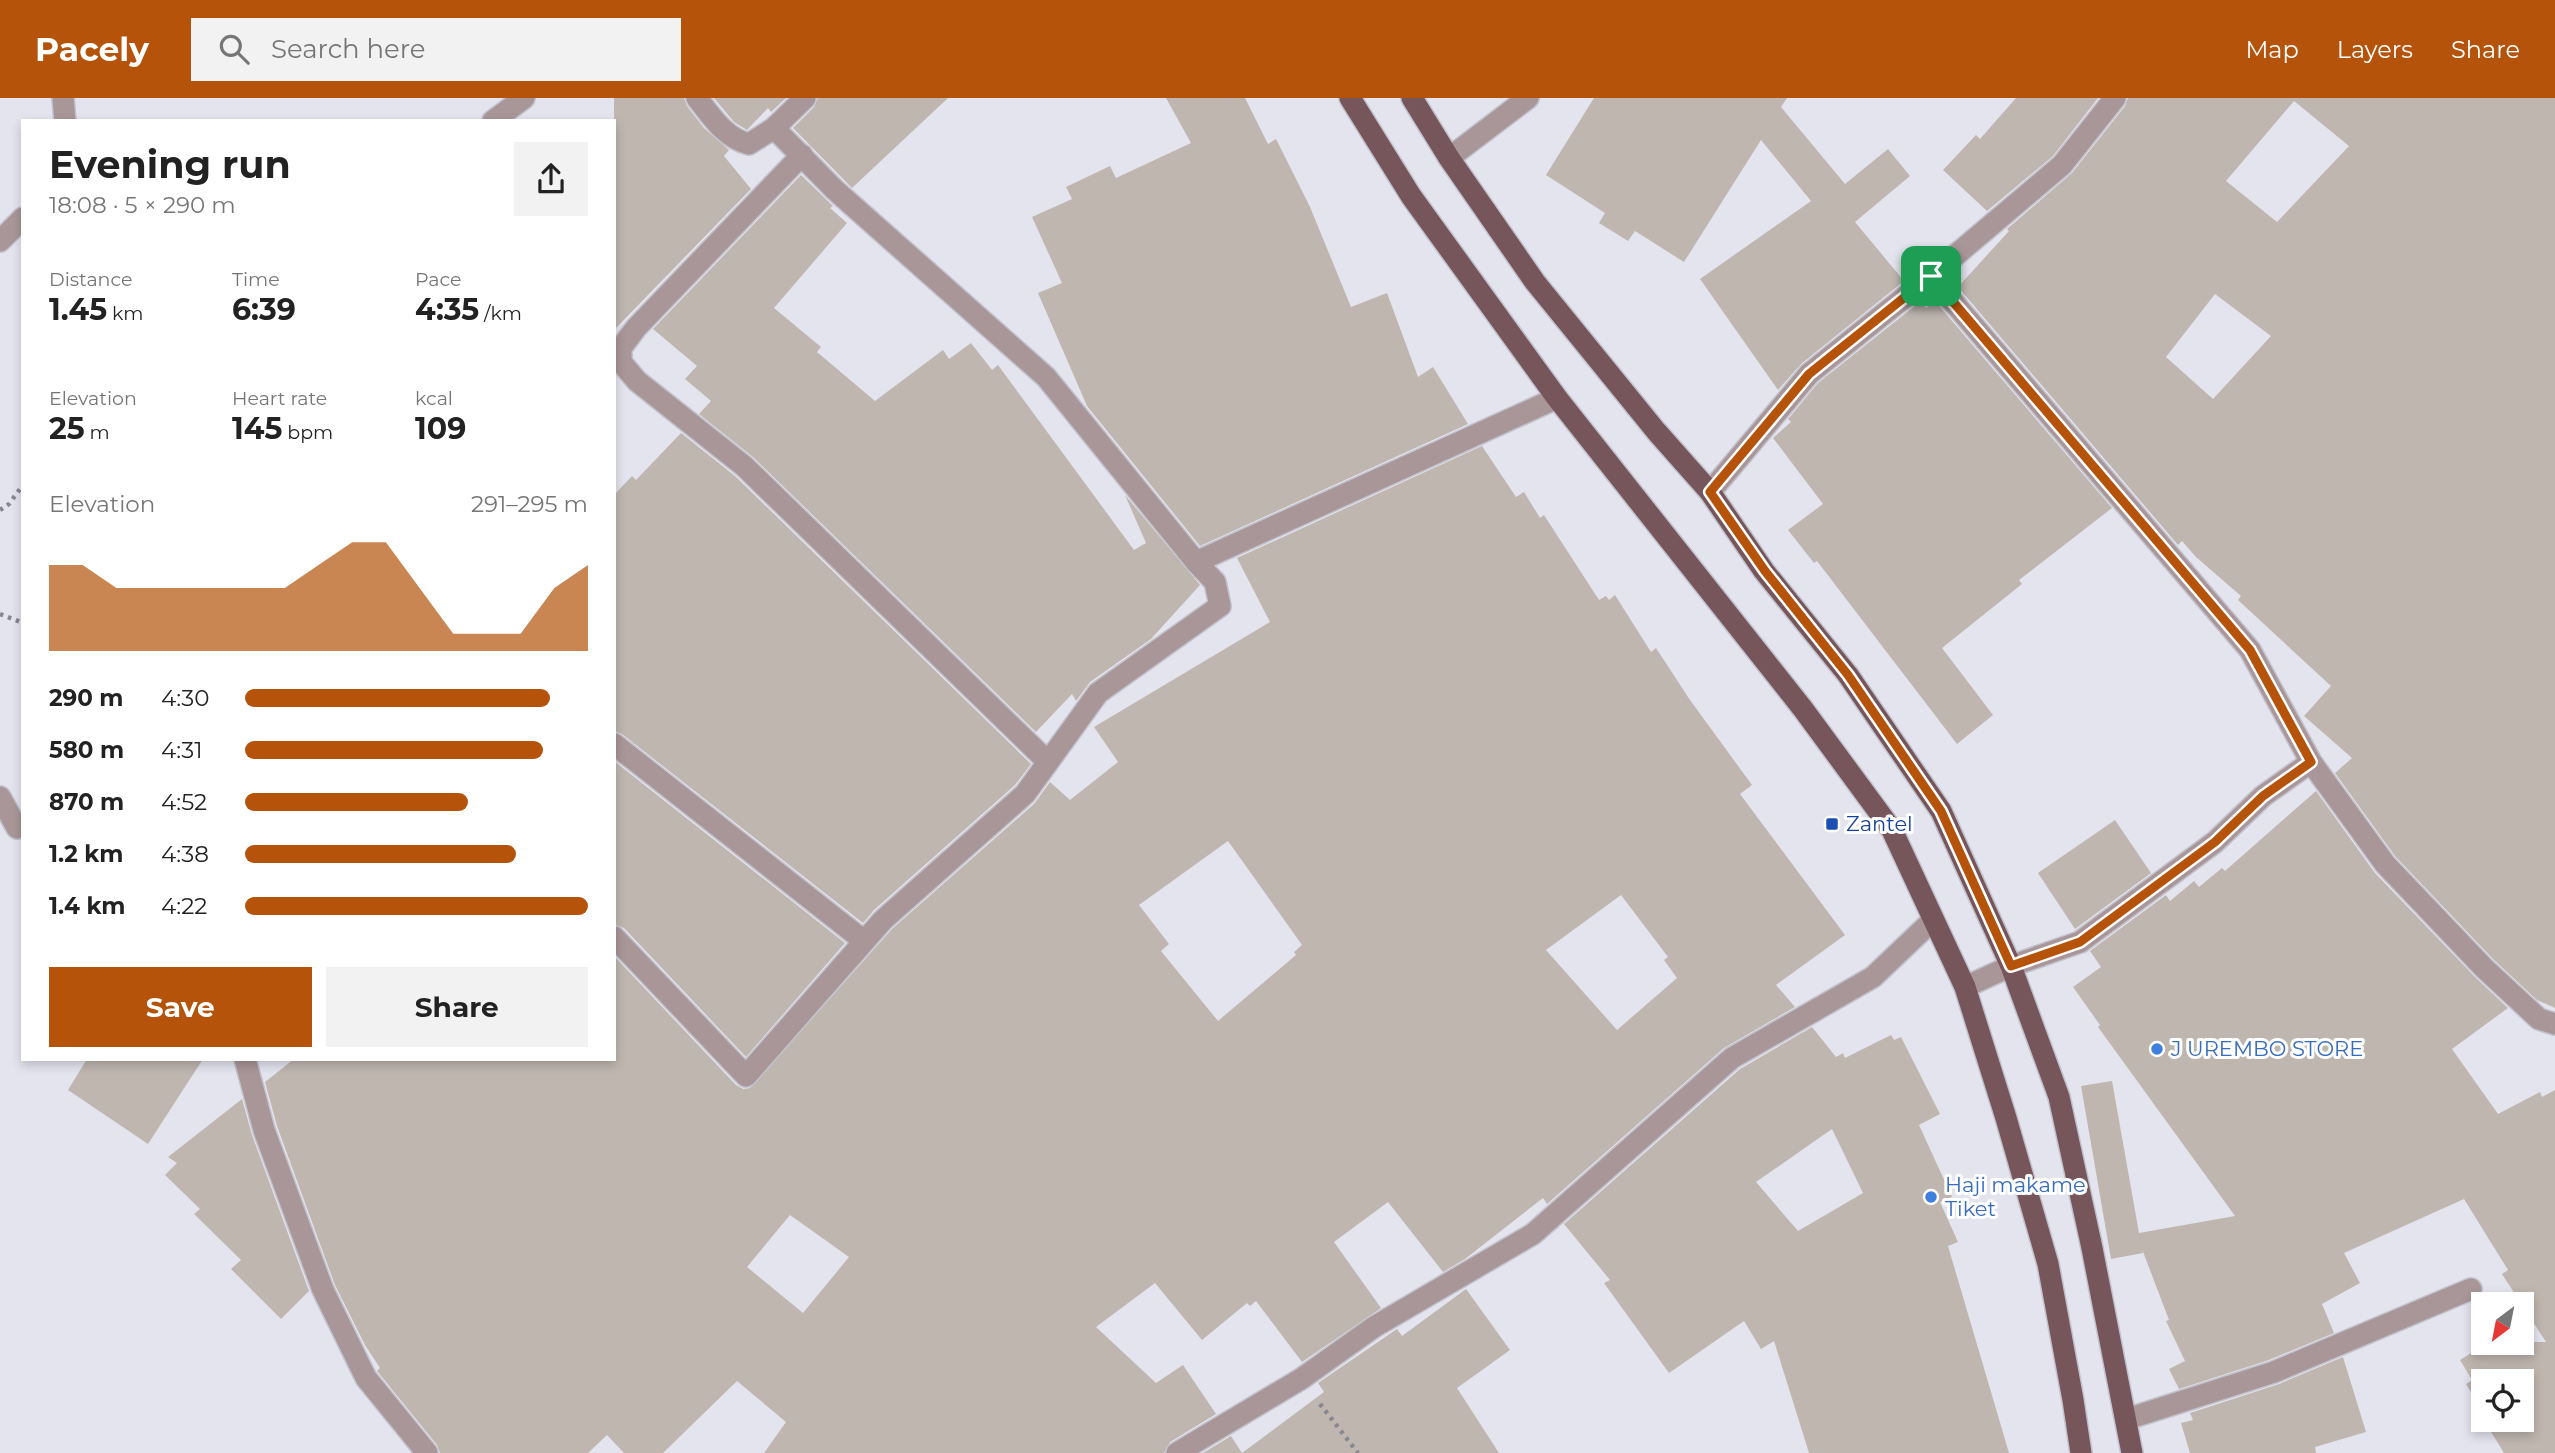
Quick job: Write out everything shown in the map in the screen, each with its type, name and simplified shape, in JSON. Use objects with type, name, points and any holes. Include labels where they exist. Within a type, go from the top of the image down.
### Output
[{"type":"main road","points":[[1350,98],[1411,196],[1557,398],[1803,709],[1892,830],[1965,987],[2006,1118],[2048,1264],[2081,1453]]},
{"type":"main road","points":[[1412,98],[1449,158],[1535,282],[1656,431],[1710,492],[1765,571],[1848,675],[1941,811],[2011,966],[2059,1097],[2132,1453]]},
{"type":"street","points":[[63,98],[65,119]]},
{"type":"street","points":[[497,119],[524,98]]},
{"type":"street","points":[[697,98],[735,140],[749,144],[774,128],[805,98]]},
{"type":"street","points":[[1449,158],[1528,98]]},
{"type":"street","points":[[1710,492],[1809,374],[1931,276],[2062,165],[2115,98]]},
{"type":"street","points":[[616,939],[746,1076],[883,920],[1025,794],[1098,693],[1220,606],[1215,582],[1046,377],[835,190],[774,128]]},
{"type":"street","points":[[802,155],[636,328],[621,348],[617,363],[744,466],[1048,762]]},
{"type":"street","points":[[0,241],[21,220]]},
{"type":"street","points":[[1931,276],[2250,650],[2311,762],[2385,864],[2484,968],[2539,1019],[2555,1024]]},
{"type":"street","points":[[1196,562],[1557,398]]},
{"type":"street","points":[[616,746],[864,942]]},
{"type":"street","points":[[1965,987],[2011,966],[2080,942],[2215,842],[2263,796],[2311,762]]},
{"type":"street","points":[[0,797],[13,826]]},
{"type":"street","points":[[1177,1453],[1301,1379],[1374,1327],[1533,1234],[1732,1058],[1873,978],[1933,920]]},
{"type":"street","points":[[246,1061],[264,1130],[323,1290],[366,1378],[427,1453]]},
{"type":"street","points":[[2127,1419],[2274,1372],[2471,1289]]},
{"type":"path","points":[[0,510],[9,504],[21,488]]},
{"type":"path","points":[[0,614],[21,622]]},
{"type":"path","points":[[1301,1379],[1358,1453]]},
{"type":"building","points":[[614,98],[684,98],[704,128],[729,150],[724,156],[751,189],[616,328],[616,119]]},
{"type":"building","points":[[714,98],[786,98],[771,112],[768,108],[747,130],[734,122]]},
{"type":"building","points":[[818,98],[948,98],[852,188],[793,128],[814,107]]},
{"type":"building","points":[[1166,98],[1245,98],[1268,144],[1276,139],[1310,207],[1351,307],[1387,293],[1418,377],[1433,367],[1468,424],[1200,546],[1087,406],[1038,293],[1062,283],[1032,217],[1072,199],[1066,187],[1110,166],[1116,178],[1191,143]]},
{"type":"building","points":[[1594,98],[1787,98],[1781,107],[1845,184],[1888,149],[1910,176],[1855,222],[1904,281],[1801,364],[1778,390],[1700,279],[1811,201],[1761,140],[1684,262],[1635,231],[1628,241],[1599,223],[1605,213],[1546,175]]},
{"type":"building","points":[[2016,98],[2098,98],[2053,156],[1987,211],[1943,170],[1976,135],[1980,139]]},
{"type":"building","points":[[2128,98],[2555,98],[2555,1008],[2537,1000],[2493,959],[2395,856],[2335,773],[2352,758],[2304,716],[2331,686],[2238,600],[2241,596],[2196,557],[2182,541],[2178,545],[1958,287],[2009,231],[2007,229],[2072,173],[2125,106]],"holes":[[[2294,101],[2349,146],[2277,222],[2226,181]],[[2215,294],[2271,336],[2213,399],[2166,357]]]},
{"type":"building","points":[[801,175],[847,223],[774,308],[821,347],[817,352],[875,401],[943,350],[949,359],[971,343],[992,370],[998,365],[1134,550],[1146,543],[1125,495],[1200,585],[1151,639],[1090,682],[1076,701],[1072,694],[1036,732],[753,457],[699,414],[711,401],[685,379],[697,366],[653,329]]},
{"type":"building","points":[[1921,301],[1926,308],[1935,301],[2112,508],[2019,580],[2022,584],[1942,648],[1993,715],[1957,744],[1817,561],[1814,563],[1788,530],[1823,504],[1773,438],[1791,422],[1788,419],[1818,383]]},
{"type":"building","points":[[681,433],[735,476],[1031,764],[1015,785],[874,910],[863,923],[616,732],[616,493],[632,476],[636,480]]},
{"type":"building","points":[[1482,446],[1516,497],[1524,492],[1540,518],[1544,515],[1599,600],[1606,596],[1609,600],[1615,595],[1651,652],[1656,648],[1752,785],[1740,794],[1845,935],[1776,985],[1795,1007],[1724,1048],[1547,1204],[1543,1198],[1465,1259],[1443,1272],[1388,1202],[1334,1242],[1381,1308],[1302,1362],[1256,1301],[1250,1306],[1247,1303],[1202,1340],[1155,1283],[1096,1327],[1156,1383],[1183,1365],[1216,1414],[1170,1442],[1164,1453],[764,1453],[786,1422],[737,1381],[663,1453],[624,1453],[607,1435],[588,1453],[440,1453],[437,1445],[377,1371],[380,1368],[365,1345],[335,1285],[277,1126],[265,1082],[291,1061],[616,1061],[616,958],[736,1085],[743,1089],[750,1088],[892,929],[1034,804],[1050,782],[1070,800],[1118,762],[1094,727],[1270,622],[1237,558]],"holes":[[[1228,841],[1302,945],[1294,952],[1296,955],[1218,1021],[1161,951],[1169,944],[1139,905]],[[1621,895],[1668,957],[1664,960],[1677,978],[1617,1030],[1546,950]],[[790,1215],[849,1257],[803,1313],[747,1267]]]},
{"type":"building","points":[[616,763],[845,943],[746,1057],[624,928],[616,925]]},
{"type":"building","points":[[2316,791],[2375,873],[2508,1008],[2452,1049],[2498,1114],[2540,1092],[2542,1097],[2555,1090],[2555,1453],[2504,1453],[2491,1432],[2534,1432],[2534,1369],[2471,1369],[2471,1378],[2460,1360],[2471,1353],[2534,1355],[2534,1342],[2546,1342],[2534,1323],[2534,1292],[2514,1292],[2502,1274],[2508,1270],[2464,1199],[2344,1253],[2360,1283],[2322,1304],[2334,1333],[2269,1360],[2179,1389],[2169,1369],[2185,1361],[2166,1321],[2169,1320],[2142,1249],[2143,1253],[2111,1259],[2081,1086],[2112,1081],[2139,1233],[2235,1216],[2098,1027],[2100,1025],[2073,987],[2101,967],[2090,951],[2166,895],[2170,901],[2194,881],[2199,887],[2222,868],[2225,871]]},
{"type":"building","points":[[2115,820],[2151,873],[2075,929],[2038,873]]},
{"type":"building","points":[[1812,1027],[1836,1057],[1843,1053],[1845,1058],[1891,1035],[1894,1040],[1901,1037],[1940,1114],[1919,1125],[1952,1197],[1940,1202],[1958,1242],[1948,1246],[2009,1453],[1809,1453],[1774,1341],[1761,1349],[1744,1321],[1669,1373],[1604,1283],[1610,1280],[1564,1224],[1740,1069]],"holes":[[[1832,1129],[1863,1193],[1798,1231],[1756,1182]]]},
{"type":"building","points":[[86,1061],[202,1061],[148,1144],[68,1090]]},
{"type":"building","points":[[242,1099],[252,1135],[309,1291],[281,1319],[231,1269],[241,1260],[194,1214],[200,1209],[165,1175],[177,1163],[168,1157]]},
{"type":"building","points":[[1466,1289],[1510,1350],[1457,1388],[1499,1453],[1242,1453],[1324,1392],[1318,1383],[1397,1329],[1402,1336]]},
{"type":"building","points":[[2343,1357],[2366,1432],[2315,1447],[2316,1453],[2190,1453],[2181,1423],[2193,1420],[2190,1413],[2279,1384]]},
{"type":"building","points":[[1231,1436],[1242,1453],[1203,1453]]},
{"type":"place","name":"Zantel","points":[[1832,824]]},
{"type":"place","name":"J UREMBO STORE","points":[[2157,1049]]},
{"type":"place","name":"Haji makame Tiket","points":[[1931,1197]]},
{"type":"route","points":[[1931,276],[2250,650],[2311,762],[2263,796],[2215,842],[2080,942],[2011,966],[1941,811],[1848,675],[1765,571],[1710,492],[1809,374],[1931,276]]}]
